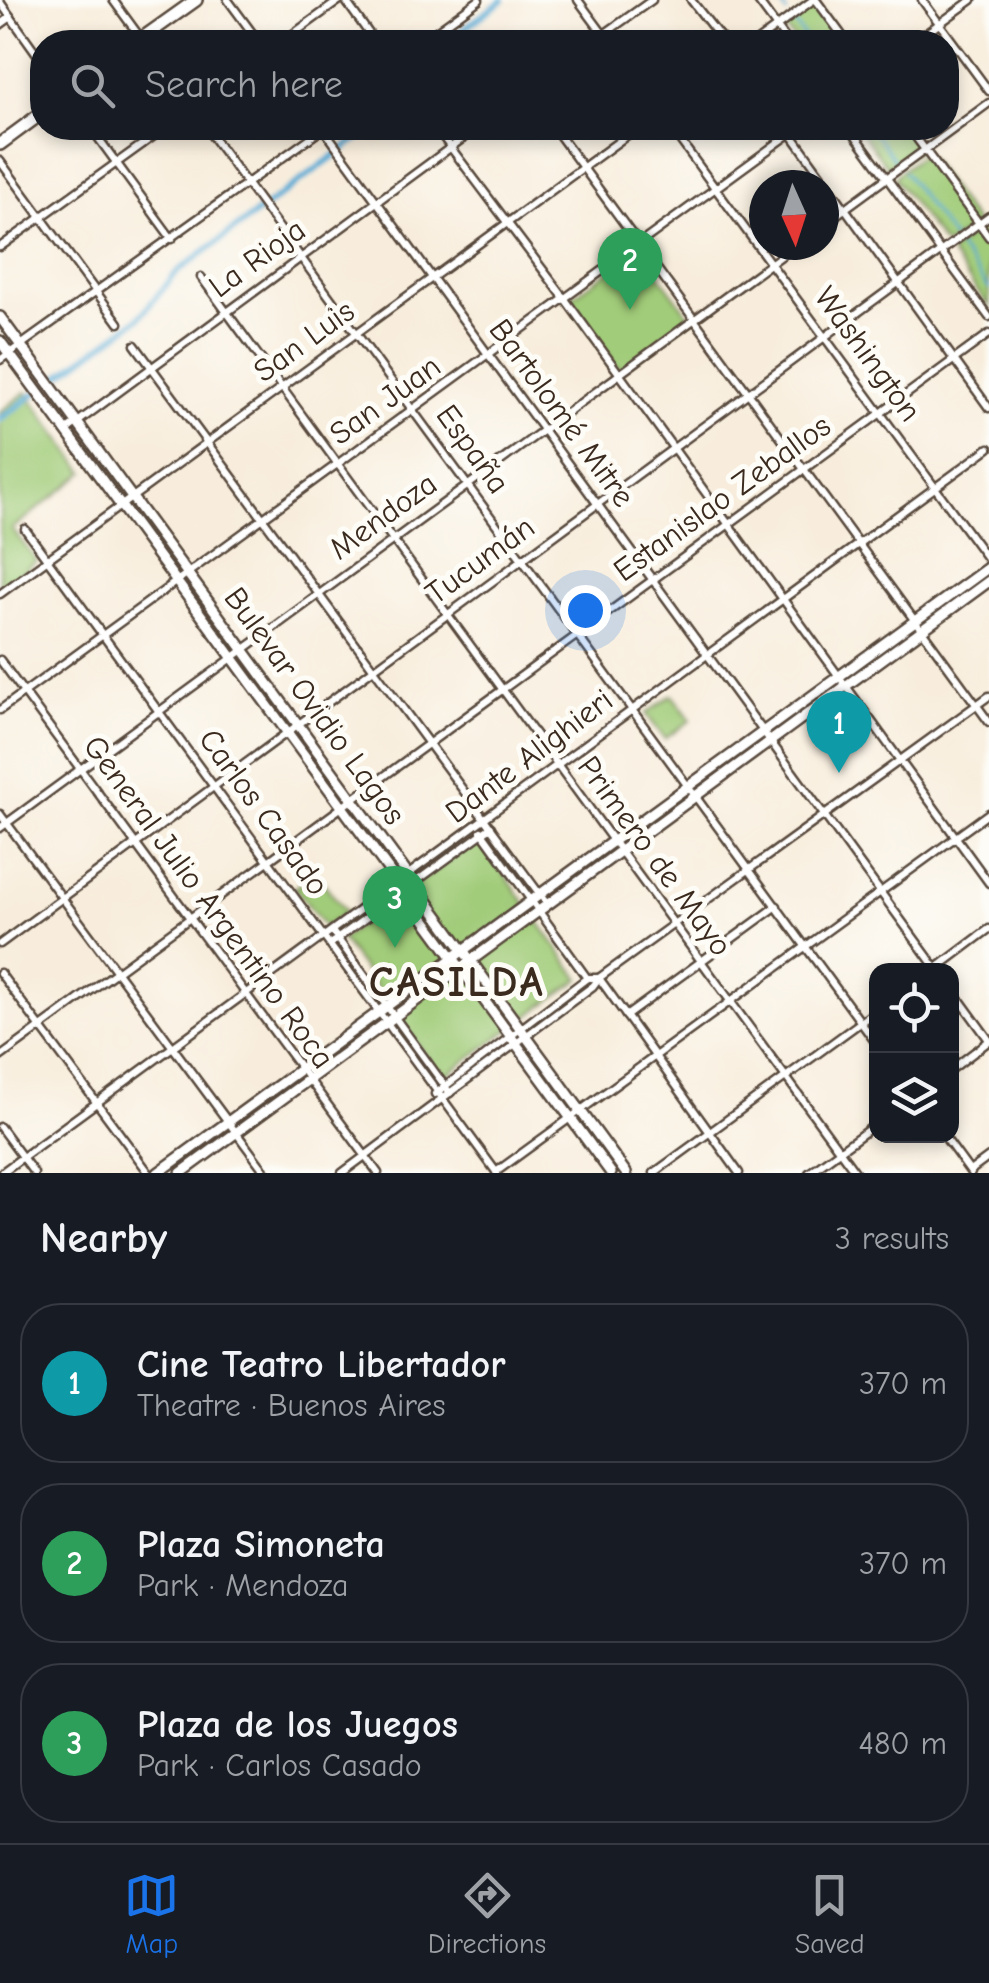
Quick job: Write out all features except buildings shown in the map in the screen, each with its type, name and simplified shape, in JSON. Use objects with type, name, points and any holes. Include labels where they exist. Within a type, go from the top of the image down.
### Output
[{"type":"highway","points":[[156,30],[196,0]]},
{"type":"highway","points":[[0,144],[30,122]]},
{"type":"main road","name":"Bulevar Ovidio Lagos","points":[[0,317],[626,1173]]},
{"type":"main road","name":"Bulevar Ovidio Lagos","points":[[0,341],[612,1173]]},
{"type":"main road","points":[[919,625],[989,564]]},
{"type":"main road","points":[[617,846],[764,731],[989,580]]},
{"type":"main road","points":[[158,1173],[463,950],[696,795],[771,741],[842,681]]},
{"type":"main road","points":[[181,1173],[471,962],[539,903]]},
{"type":"street","points":[[113,0],[133,30]]},
{"type":"street","points":[[228,0],[250,30]]},
{"type":"street","points":[[299,30],[343,0],[367,30]]},
{"type":"street","points":[[460,0],[466,10]]},
{"type":"street","points":[[438,30],[480,0]]},
{"type":"street","points":[[578,0],[599,30]]},
{"type":"street","points":[[610,30],[652,0]]},
{"type":"street","points":[[692,0],[715,30]]},
{"type":"street","points":[[757,0],[779,30]]},
{"type":"street","points":[[773,30],[814,0],[838,30]]},
{"type":"street","points":[[922,0],[943,30]]},
{"type":"street","points":[[931,30],[972,0]]},
{"type":"street","points":[[0,2],[30,44]]},
{"type":"street","points":[[0,25],[11,17]]},
{"type":"street","points":[[959,51],[989,91]]},
{"type":"street","points":[[959,124],[989,103]]},
{"type":"street","points":[[100,140],[172,239]]},
{"type":"street","points":[[0,247],[148,140]]},
{"type":"street","name":"España","points":[[215,140],[869,1033]]},
{"type":"street","points":[[0,360],[307,140]]},
{"type":"street","name":"Bartolomé Mitre","points":[[332,140],[931,963]]},
{"type":"street","points":[[445,140],[989,883]]},
{"type":"street","name":"La Rioja","points":[[67,430],[461,140]]},
{"type":"street","points":[[563,140],[989,722]]},
{"type":"street","name":"San Luis","points":[[0,594],[620,140]]},
{"type":"street","name":"Washington","points":[[680,140],[989,564]]},
{"type":"street","name":"San Juan","points":[[0,710],[565,300],[778,140]]},
{"type":"street","points":[[799,140],[989,408]]},
{"type":"street","points":[[859,140],[989,317]]},
{"type":"street","points":[[918,140],[989,237]]},
{"type":"street","points":[[839,213],[936,140]]},
{"type":"street","points":[[0,161],[119,322]]},
{"type":"street","name":"Tucumán","points":[[0,944],[989,216]]},
{"type":"street","name":"Mendoza","points":[[3,826],[775,260]]},
{"type":"street","name":"Primero de Mayo","points":[[201,277],[856,1173]]},
{"type":"street","name":"Estanislao Zeballos","points":[[0,1057],[989,334]]},
{"type":"street","points":[[135,345],[486,819],[587,978]]},
{"type":"street","name":"Dante Alighieri","points":[[480,830],[486,819],[557,765],[989,448]]},
{"type":"street","name":"Carlos Casado","points":[[25,529],[268,861],[328,934],[330,944],[384,1009]]},
{"type":"street","name":"General Julio Argentino Roca","points":[[0,660],[378,1173]]},
{"type":"street","points":[[523,1032],[593,986],[598,978],[989,696]]},
{"type":"street","points":[[496,1173],[989,813]]},
{"type":"street","points":[[0,814],[3,826],[62,898],[266,1173]]},
{"type":"street","name":"Dante Alighieri","points":[[1,1173],[328,934],[480,830],[491,827]]},
{"type":"street","points":[[480,830],[539,903]]},
{"type":"street","name":"Dante Alighieri","points":[[330,944],[402,886]]},
{"type":"street","points":[[626,1016],[777,906]]},
{"type":"street","points":[[945,963],[989,930]]},
{"type":"street","name":"Carlos Casado","points":[[328,934],[338,938],[436,1091],[496,1173]]},
{"type":"street","points":[[0,973],[149,1173]]},
{"type":"street","points":[[342,1173],[450,1093],[587,978],[598,978]]},
{"type":"street","points":[[598,978],[739,1173]]},
{"type":"street","points":[[959,999],[989,1040],[959,1063]]},
{"type":"street","points":[[654,1173],[869,1016]]},
{"type":"street","name":"Carlos Casado","points":[[391,1020],[450,1093]]},
{"type":"street","points":[[432,1104],[436,1091],[444,1084],[514,1039]]},
{"type":"street","points":[[0,1127],[34,1173]]},
{"type":"street","points":[[809,1173],[869,1129]]},
{"type":"street","points":[[949,1143],[969,1172],[989,1157]]},
{"type":"green space","points":[[817,5],[835,30],[787,30],[787,24]]},
{"type":"green space","points":[[867,140],[916,140],[919,150],[888,168]]},
{"type":"green space","points":[[921,155],[927,156],[975,222],[947,245],[895,179]]},
{"type":"green space","points":[[979,230],[989,240],[989,307],[951,255],[952,250]]},
{"type":"green space","points":[[636,252],[642,252],[689,315],[688,320],[624,368],[616,367],[572,305],[572,297]]},
{"type":"green space","points":[[26,392],[85,472],[12,529],[37,561],[0,589],[0,412]]},
{"type":"green space","points":[[672,695],[691,720],[665,739],[646,714]]},
{"type":"green space","points":[[479,839],[580,979],[442,1078],[341,939]]},
{"type":"green space","points":[[315,872],[346,912],[325,927],[295,888]]},
{"type":"waterway","points":[[462,30],[503,0]]},
{"type":"waterway","points":[[777,0],[787,13]]},
{"type":"waterway","points":[[793,21],[799,30]]},
{"type":"waterway","points":[[0,419],[138,319],[177,272],[356,140]]},
{"type":"waterway","points":[[880,140],[897,164]]},
{"type":"waterway","points":[[904,172],[952,238]]},
{"type":"waterway","points":[[959,248],[989,289]]},
{"type":"place","name":"Plaza Simoneta","points":[[630,310]]},
{"type":"place","name":"Cine Teatro Libertador","points":[[839,773]]},
{"type":"place","name":"Plaza de los Juegos","points":[[395,948]]},
{"type":"district","name":"CASILDA","points":[[457,982]]}]
